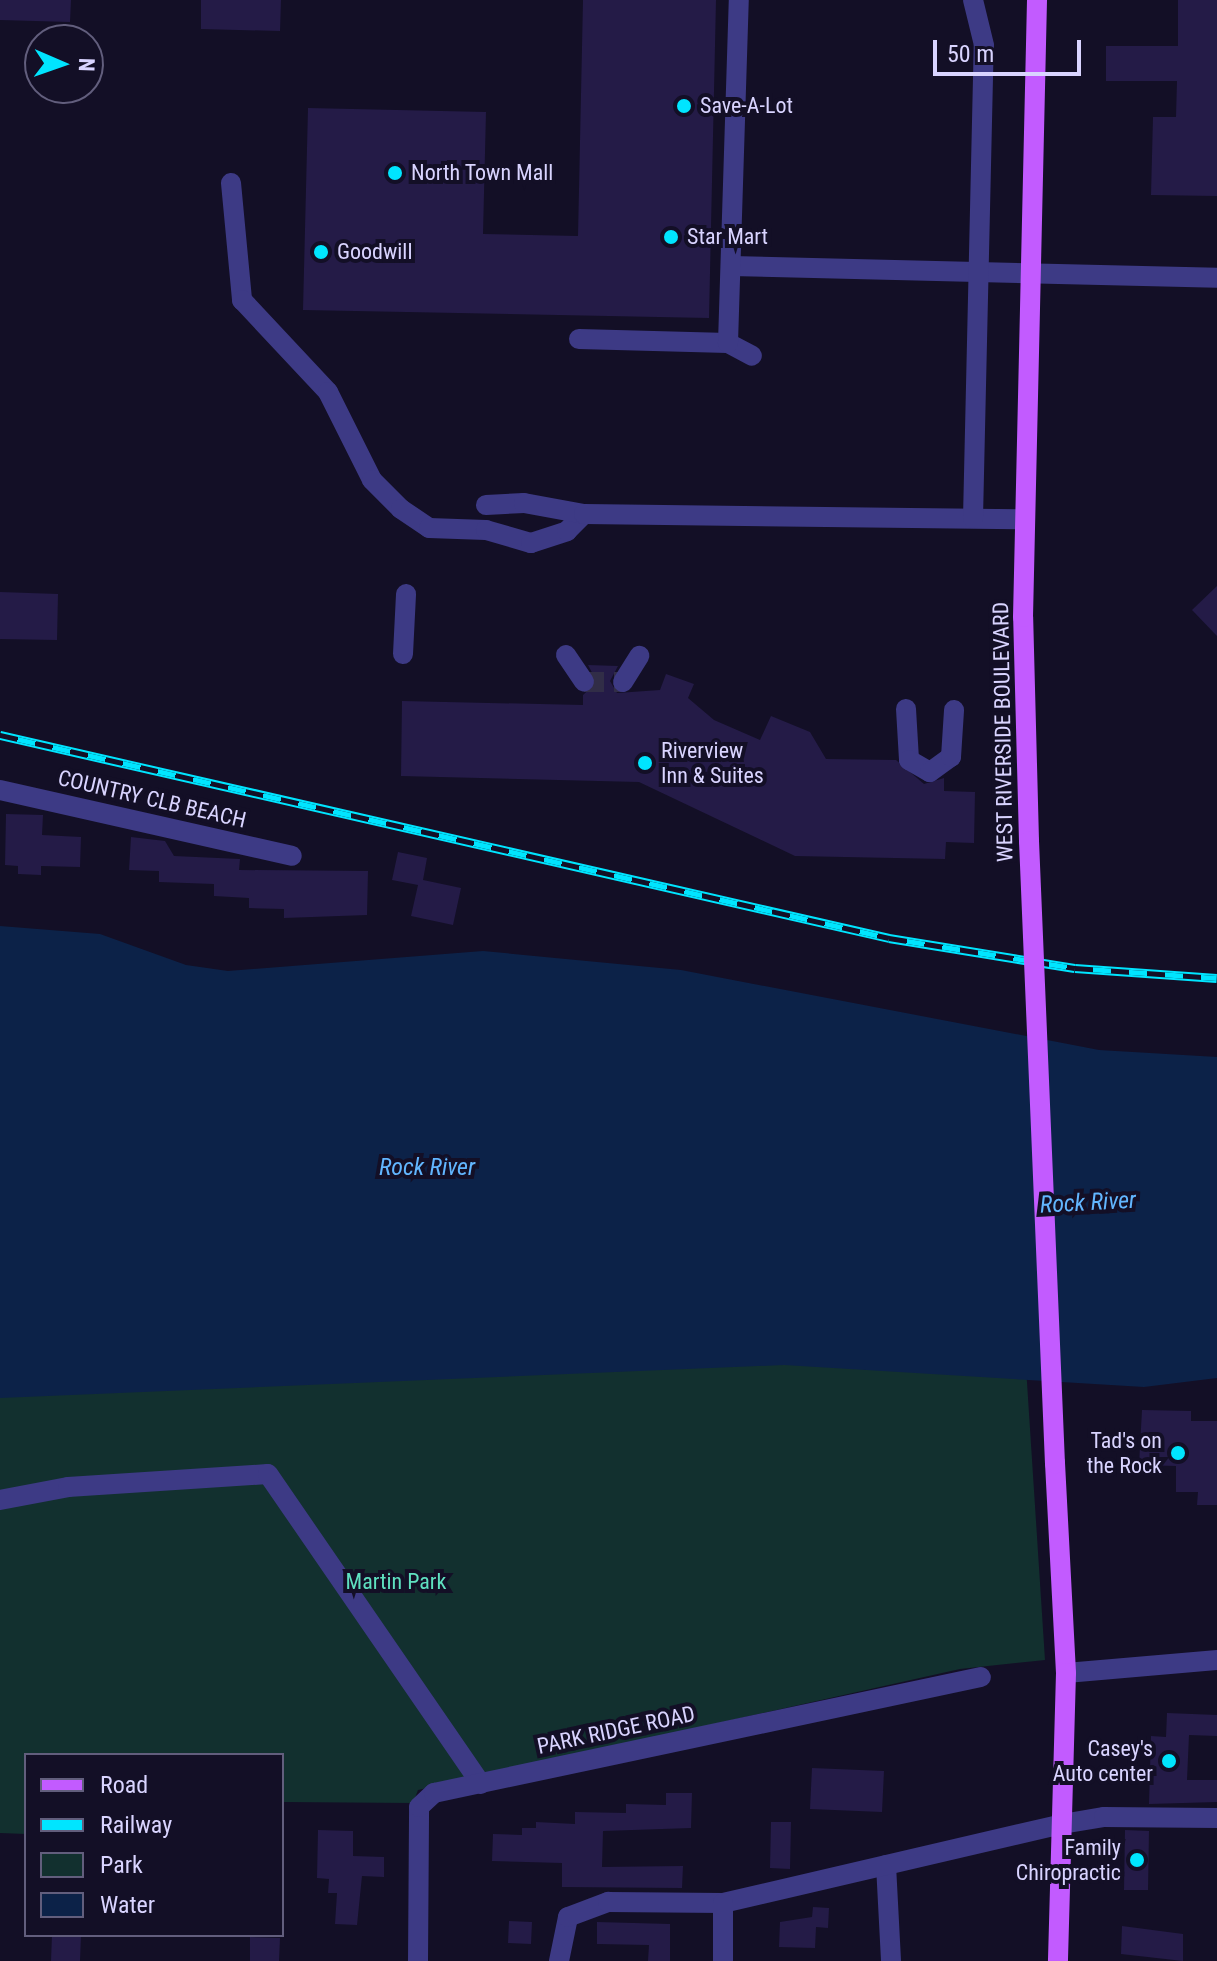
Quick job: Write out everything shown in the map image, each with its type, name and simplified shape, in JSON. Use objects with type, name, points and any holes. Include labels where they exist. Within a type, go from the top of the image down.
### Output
[{"type":"main road","name":"WEST RIVERSIDE BOULEVARD","points":[[1037,0],[1024,519],[1029,841],[1066,1673],[1058,1961]]},
{"type":"street","points":[[728,343],[739,0]]},
{"type":"street","points":[[973,0],[984,45],[973,518]]},
{"type":"street","points":[[231,183],[242,300],[328,392],[372,480],[429,528],[486,530],[531,543],[567,531],[584,514]]},
{"type":"street","points":[[731,266],[1217,278]]},
{"type":"street","points":[[579,339],[728,343],[752,356]]},
{"type":"street","points":[[486,505],[524,503],[584,514],[1024,519]]},
{"type":"street","points":[[403,654],[406,594]]},
{"type":"street","points":[[566,655],[584,682]]},
{"type":"street","points":[[623,682],[639,656]]},
{"type":"street","points":[[906,709],[909,760],[930,772],[951,757],[954,710]]},
{"type":"street","name":"COUNTRY CLB BEACH","points":[[0,790],[292,856]]},
{"type":"street","points":[[0,1500],[68,1487],[268,1474],[481,1784]]},
{"type":"street","points":[[1066,1673],[1217,1660]]},
{"type":"street","name":"PARK RIDGE ROAD","points":[[418,1961],[419,1807],[434,1793],[981,1677]]},
{"type":"street","points":[[559,1961],[568,1917],[587,1906],[643,1900],[723,1903],[1062,1824],[1104,1817],[1217,1818]]},
{"type":"street","points":[[886,1865],[891,1961]]},
{"type":"street","points":[[723,1903],[723,1961]]},
{"type":"green space","name":"Martin Park","points":[[635,1360],[1026,1367],[1045,1660],[960,1669],[418,1790],[413,1803],[284,1802],[284,1753],[24,1753],[24,1834],[0,1833],[0,1391]]},
{"type":"water","name":"Rock River","points":[[0,926],[100,934],[186,965],[228,971],[483,951],[681,970],[1099,1050],[1217,1057],[1217,1378],[1144,1387],[784,1365],[0,1398]]},
{"type":"building","points":[[0,0],[71,0],[70,22],[0,20]]},
{"type":"building","points":[[201,0],[281,0],[280,31],[201,29]]},
{"type":"building","name":"North Town Mall","points":[[583,0],[716,0],[709,318],[303,310],[308,108],[486,112],[483,234],[578,236]]},
{"type":"building","points":[[1178,0],[1217,0],[1217,196],[1151,195],[1153,117],[1176,117],[1177,81],[1106,81],[1106,46],[1178,46]]},
{"type":"building","points":[[1217,586],[1217,636],[1192,610]]},
{"type":"building","points":[[0,592],[58,594],[57,640],[0,639]]},
{"type":"building","name":"Riverview Inn & Suites","points":[[588,665],[618,666],[610,681],[617,693],[660,690],[666,674],[694,684],[688,698],[714,720],[760,740],[771,716],[810,732],[826,759],[896,760],[924,784],[944,778],[944,791],[975,792],[974,843],[946,842],[945,859],[795,856],[639,782],[401,776],[402,701],[583,705],[583,695],[597,682]]},
{"type":"building","points":[[6,814],[43,815],[42,835],[81,837],[80,867],[41,866],[41,875],[18,874],[18,866],[5,865]]},
{"type":"building","points":[[131,837],[165,841],[174,856],[240,859],[239,870],[368,871],[367,915],[284,918],[284,909],[249,908],[249,898],[214,896],[214,884],[159,882],[159,871],[129,870]]},
{"type":"building","points":[[398,852],[427,858],[423,880],[461,888],[453,925],[411,916],[418,885],[392,880]]},
{"type":"building","name":"Tad's on the Rock","points":[[1142,1410],[1191,1411],[1191,1421],[1217,1421],[1217,1505],[1197,1505],[1198,1492],[1176,1492],[1176,1466],[1139,1465]]},
{"type":"building","name":"Casey's Auto center","points":[[1167,1713],[1217,1715],[1217,1736],[1189,1735],[1187,1780],[1217,1780],[1217,1802],[1149,1804],[1151,1736],[1166,1737]]},
{"type":"building","points":[[812,1768],[884,1771],[882,1812],[810,1809]]},
{"type":"building","points":[[666,1793],[692,1793],[691,1828],[603,1831],[602,1867],[683,1866],[682,1888],[562,1887],[562,1863],[492,1861],[493,1834],[522,1835],[522,1828],[536,1828],[536,1822],[575,1824],[575,1812],[626,1813],[626,1804],[666,1805]]},
{"type":"building","points":[[771,1822],[791,1822],[790,1869],[770,1868]]},
{"type":"building","points":[[318,1830],[353,1831],[353,1856],[384,1857],[384,1877],[362,1876],[357,1925],[335,1924],[337,1893],[328,1893],[329,1879],[317,1878]]},
{"type":"building","name":"Family Chiropractic","points":[[1125,1830],[1149,1831],[1148,1890],[1124,1890]]},
{"type":"building","points":[[813,1907],[829,1908],[828,1928],[816,1927],[815,1948],[779,1947],[780,1922],[812,1917]]},
{"type":"building","points":[[509,1921],[532,1922],[531,1944],[508,1943]]},
{"type":"building","points":[[597,1922],[670,1924],[670,1961],[648,1961],[649,1945],[597,1944]]},
{"type":"building","points":[[1122,1926],[1183,1934],[1183,1961],[1121,1954]]},
{"type":"building","points":[[52,1937],[81,1937],[80,1961],[51,1961]]},
{"type":"building","points":[[250,1937],[280,1938],[279,1961],[250,1961]]},
{"type":"tunnel","points":[[584,682],[623,682]]},
{"type":"railway","points":[[0,735],[889,938],[1075,968],[1217,978]]},
{"type":"place","name":"Save-A-Lot","points":[[684,106]]},
{"type":"place","name":"North Town Mall","points":[[395,173]]},
{"type":"place","name":"Star Mart","points":[[671,237]]},
{"type":"place","name":"Goodwill","points":[[321,252]]},
{"type":"place","name":"Riverview Inn & Suites","points":[[645,763]]},
{"type":"place","name":"Tad's on the Rock","points":[[1178,1453]]},
{"type":"place","name":"Casey's Auto center","points":[[1169,1761]]},
{"type":"place","name":"Family Chiropractic","points":[[1137,1860]]}]
